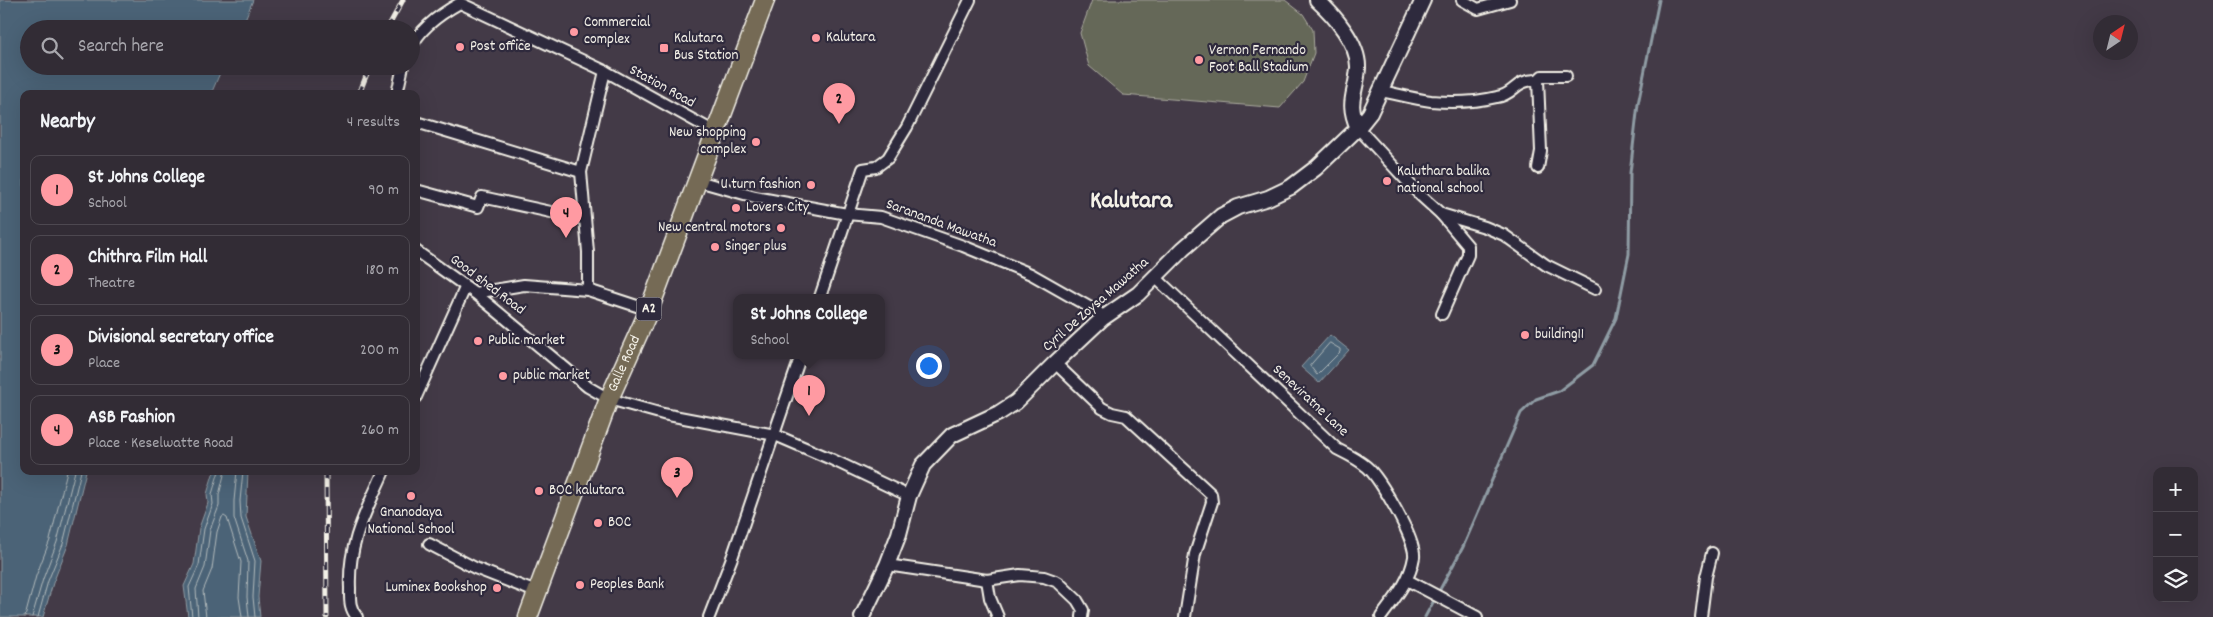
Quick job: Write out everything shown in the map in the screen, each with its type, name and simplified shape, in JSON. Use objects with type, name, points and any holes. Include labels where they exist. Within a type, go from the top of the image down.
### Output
[{"type":"highway","name":"Galle Road","points":[[528,617],[609,399],[649,310],[698,181],[714,132],[765,0]]},
{"type":"street","points":[[821,294],[863,169],[876,167],[888,158],[907,127],[970,0]]},
{"type":"street","points":[[1317,0],[1350,38],[1358,66],[1351,112],[1358,128],[1420,195],[1441,214],[1468,246],[1468,255],[1442,314]]},
{"type":"street","name":"Cyril De Zoysa Mawatha","points":[[862,617],[887,565],[899,534],[908,496],[923,464],[952,435],[999,413],[1016,402],[1055,362],[1104,318],[1138,294],[1154,276],[1221,216],[1238,207],[1268,198],[1291,187],[1316,168],[1358,128],[1370,113],[1423,0]]},
{"type":"street","points":[[1462,0],[1478,10],[1510,0]]},
{"type":"street","name":"Station Road","points":[[420,36],[441,14],[460,3],[605,71],[714,132]]},
{"type":"street","points":[[588,290],[588,252],[583,219],[581,172],[605,71]]},
{"type":"street","points":[[398,90],[401,75]]},
{"type":"street","points":[[1381,91],[1430,101],[1464,101],[1499,97],[1511,91],[1525,80],[1538,80],[1542,76],[1566,76]]},
{"type":"street","points":[[1538,80],[1541,151],[1538,168]]},
{"type":"street","points":[[420,123],[581,172]]},
{"type":"street","name":"Sarananda Mawatha","points":[[698,181],[755,197],[847,214],[881,217],[963,246],[1031,274],[1098,312],[1104,318]]},
{"type":"street","points":[[420,191],[478,208],[482,197],[583,219]]},
{"type":"street","points":[[1441,214],[1504,235],[1546,265],[1595,289]]},
{"type":"street","name":"Good shed Road","points":[[420,254],[465,288],[475,293],[588,387],[609,399],[663,414],[775,435],[831,459],[908,496]]},
{"type":"street","name":"Seneviratne Lane","points":[[1154,276],[1337,448],[1366,466],[1380,481],[1410,539],[1414,555],[1407,580],[1381,617]]},
{"type":"street","points":[[475,293],[524,285],[588,290],[649,310]]},
{"type":"street","points":[[420,388],[465,288]]},
{"type":"street","points":[[709,617],[775,435],[800,359]]},
{"type":"street","points":[[1055,362],[1102,408],[1112,413],[1126,416],[1211,494],[1212,502],[1195,554],[1185,617]]},
{"type":"street","points":[[356,617],[351,610],[351,554],[354,538],[382,475]]},
{"type":"street","points":[[428,544],[475,568],[536,592]]},
{"type":"street","points":[[1701,617],[1706,577],[1712,553]]},
{"type":"street","points":[[887,565],[987,580],[1020,575],[1044,577],[1058,582],[1077,600],[1082,610],[1082,617]]},
{"type":"street","points":[[987,580],[990,598],[998,617]]},
{"type":"street","points":[[1407,580],[1477,617]]},
{"type":"green space","name":"Vernon Fernando Foot Ball Stadium","points":[[1092,0],[1285,0],[1303,14],[1313,30],[1314,53],[1303,82],[1280,108],[1123,95],[1089,66],[1080,33]]},
{"type":"water","points":[[0,0],[253,0],[245,20],[20,20],[20,75],[219,75],[213,90],[20,90],[20,475],[85,475],[68,545],[53,583],[43,617],[0,617]]},
{"type":"water","points":[[1330,335],[1349,350],[1319,383],[1301,367]]},
{"type":"water","points":[[213,475],[248,475],[246,517],[261,561],[258,597],[260,617],[188,617],[184,586],[194,564],[199,528],[208,503],[207,494]]},
{"type":"waterway","points":[[1425,617],[1463,547],[1521,413],[1536,399],[1559,391],[1593,365],[1616,318],[1629,254],[1630,173],[1638,104],[1659,0]]},
{"type":"railway","points":[[392,20],[403,0]]},
{"type":"railway","points":[[361,90],[366,75]]},
{"type":"railway","points":[[326,475],[327,617]]},
{"type":"place","name":"Commercial complex","points":[[574,32]]},
{"type":"place","name":"Kalutara","points":[[816,38]]},
{"type":"place","name":"Post office","points":[[460,47]]},
{"type":"place","name":"Kalutara Bus Station","points":[[664,48]]},
{"type":"place","name":"Vernon Fernando Foot Ball Stadium","points":[[1199,60]]},
{"type":"place","name":"Chithra Film Hall","points":[[839,124]]},
{"type":"place","name":"New shopping complex","points":[[756,142]]},
{"type":"place","name":"Kaluthara balika national school","points":[[1387,181]]},
{"type":"place","name":"U turn fashion","points":[[811,185]]},
{"type":"place","name":"Lovers City","points":[[736,208]]},
{"type":"place","name":"New central motors","points":[[781,228]]},
{"type":"place","name":"ASB Fashion","points":[[566,238]]},
{"type":"place","name":"Singer plus","points":[[715,247]]},
{"type":"place","name":"building11","points":[[1525,335]]},
{"type":"place","name":"Public market","points":[[478,341]]},
{"type":"place","name":"public market","points":[[503,376]]},
{"type":"place","name":"St Johns College","points":[[809,416]]},
{"type":"place","name":"BOC kalutara","points":[[539,491]]},
{"type":"place","name":"Gnanodaya National School","points":[[411,496]]},
{"type":"place","name":"Divisional secretary office","points":[[677,498]]},
{"type":"place","name":"BOC","points":[[598,523]]},
{"type":"place","name":"Peoples Bank","points":[[580,585]]},
{"type":"place","name":"Luminex Bookshop","points":[[497,588]]},
{"type":"district","name":"Kalutara","points":[[1131,202]]}]
